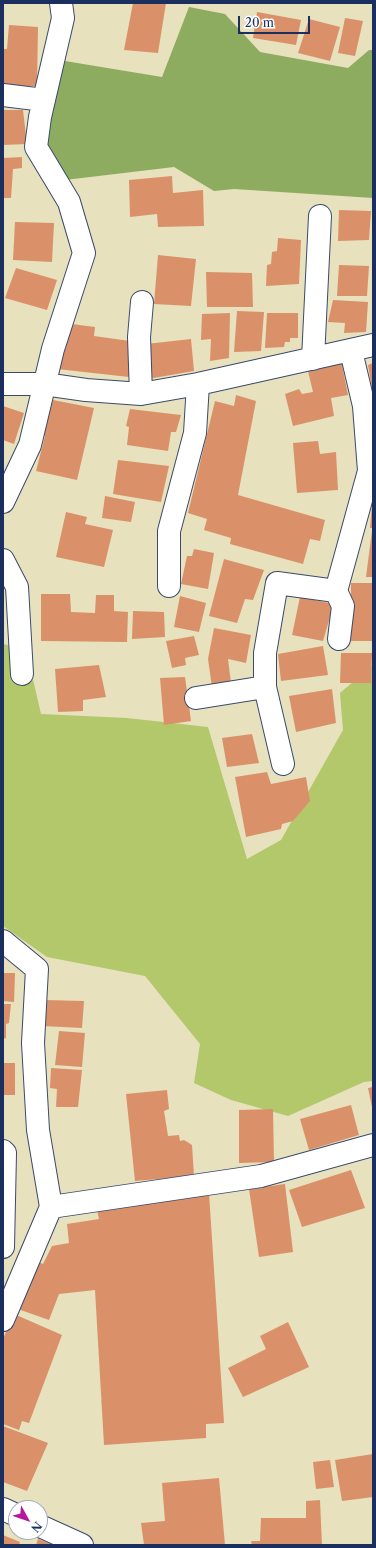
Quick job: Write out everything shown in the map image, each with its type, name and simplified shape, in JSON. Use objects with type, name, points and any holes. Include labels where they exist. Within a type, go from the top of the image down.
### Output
[{"type":"street","points":[[3,502],[30,446],[53,349],[84,253],[69,202],[36,147],[44,100],[63,18],[61,3]]},
{"type":"street","points":[[3,95],[44,100]]},
{"type":"street","points":[[313,359],[320,216]]},
{"type":"street","points":[[141,394],[139,337],[142,302]]},
{"type":"street","points":[[3,384],[44,384],[86,390],[141,394],[198,384],[373,346]]},
{"type":"street","points":[[340,639],[343,606],[336,591],[371,471],[364,406],[351,351]]},
{"type":"street","points":[[169,586],[169,531],[195,433],[198,384]]},
{"type":"street","points":[[3,560],[17,587],[22,674]]},
{"type":"street","points":[[283,764],[266,687],[265,653],[277,583],[336,591]]},
{"type":"street","points":[[196,698],[266,687]]},
{"type":"street","points":[[3,941],[37,968],[33,1043],[38,1130],[51,1207],[3,1320]]},
{"type":"street","points":[[51,1207],[261,1176],[373,1145]]},
{"type":"street","points":[[3,1151],[5,1153],[3,1247]]},
{"type":"street","points":[[48,1530],[82,1545]]},
{"type":"green space","points":[[189,7],[225,14],[260,52],[348,68],[369,50],[373,50],[373,198],[234,189],[214,191],[174,167],[65,180],[43,147],[46,113],[65,61],[162,77]]},
{"type":"green space","points":[[3,644],[26,649],[41,714],[127,718],[208,727],[247,859],[281,840],[343,730],[340,693],[373,665],[373,1081],[364,1082],[288,1116],[231,1100],[194,1083],[200,1044],[145,976],[47,957],[3,926]]},
{"type":"building","points":[[133,3],[166,3],[158,53],[124,50]]},
{"type":"building","points":[[257,12],[301,20],[296,45],[253,38]]},
{"type":"building","points":[[345,18],[363,21],[355,56],[338,53]]},
{"type":"building","points":[[309,19],[340,27],[330,61],[298,53]]},
{"type":"building","points":[[9,25],[38,27],[37,86],[3,86],[3,49],[7,49]]},
{"type":"building","points":[[3,110],[23,110],[27,144],[3,145]]},
{"type":"building","points":[[22,157],[22,168],[13,169],[11,198],[3,198],[3,158]]},
{"type":"building","points":[[172,176],[173,193],[203,190],[204,226],[158,227],[157,214],[130,217],[129,180]]},
{"type":"building","points":[[339,210],[371,211],[369,240],[338,241]]},
{"type":"building","points":[[15,222],[54,223],[52,262],[13,260]]},
{"type":"building","points":[[278,238],[301,240],[299,284],[266,286],[267,265],[271,264],[272,252],[277,251]]},
{"type":"building","points":[[158,255],[196,259],[191,306],[154,304]]},
{"type":"building","points":[[339,265],[369,266],[367,296],[337,296]]},
{"type":"building","points":[[16,268],[57,280],[47,310],[5,298]]},
{"type":"building","points":[[206,272],[252,273],[253,307],[207,307]]},
{"type":"building","points":[[333,300],[368,302],[366,332],[344,333],[345,323],[328,322]]},
{"type":"building","points":[[237,311],[264,312],[261,351],[234,352]]},
{"type":"building","points":[[230,313],[229,358],[210,361],[211,339],[201,340],[202,314]]},
{"type":"building","points":[[267,313],[298,313],[298,338],[290,338],[290,342],[285,342],[284,347],[265,348]]},
{"type":"building","points":[[64,323],[95,327],[94,336],[130,341],[129,377],[57,369]]},
{"type":"building","points":[[191,339],[194,371],[148,379],[146,344]]},
{"type":"building","points":[[341,360],[348,395],[331,398],[334,416],[293,426],[285,394],[299,389],[302,394],[313,392],[307,367]]},
{"type":"building","points":[[373,363],[373,389],[372,389],[368,365]]},
{"type":"building","points":[[236,395],[256,401],[238,495],[325,520],[320,541],[310,539],[303,564],[230,544],[231,538],[204,530],[207,519],[188,513],[215,401],[234,406]]},
{"type":"building","points":[[53,400],[94,408],[77,480],[36,471],[45,436],[38,435],[43,416],[48,417]]},
{"type":"building","points":[[3,406],[24,413],[14,444],[3,440]]},
{"type":"building","points":[[130,409],[181,415],[176,432],[171,432],[168,451],[127,445],[129,427],[126,426]]},
{"type":"building","points":[[318,441],[320,454],[336,452],[338,490],[297,493],[293,443]]},
{"type":"building","points":[[118,460],[169,466],[161,502],[113,494]]},
{"type":"building","points":[[105,496],[135,502],[131,522],[102,518]]},
{"type":"building","points":[[372,504],[373,528],[370,528]]},
{"type":"building","points":[[66,512],[87,517],[85,524],[113,530],[104,567],[56,557]]},
{"type":"building","points":[[372,531],[373,577],[366,577]]},
{"type":"building","points":[[194,549],[214,553],[208,589],[181,584],[187,556],[192,556]]},
{"type":"building","points":[[224,559],[264,570],[253,600],[245,599],[237,623],[209,616]]},
{"type":"building","points":[[351,583],[372,583],[373,641],[351,641]]},
{"type":"building","points":[[41,594],[70,594],[71,612],[95,613],[96,595],[114,595],[114,611],[128,612],[127,642],[41,641]]},
{"type":"building","points":[[180,596],[206,603],[199,632],[174,627]]},
{"type":"building","points":[[300,597],[329,603],[332,610],[323,641],[292,635]]},
{"type":"building","points":[[133,611],[164,612],[165,637],[132,639]]},
{"type":"building","points":[[214,628],[251,635],[246,663],[228,659],[231,683],[212,687],[208,659]]},
{"type":"building","points":[[194,636],[199,655],[185,658],[186,665],[172,668],[166,641]]},
{"type":"building","points":[[323,646],[328,675],[281,681],[278,654]]},
{"type":"building","points":[[341,653],[372,653],[371,683],[340,683]]},
{"type":"building","points":[[99,665],[106,697],[83,700],[83,711],[58,712],[55,669]]},
{"type":"building","points":[[185,677],[191,721],[164,725],[160,678]]},
{"type":"building","points":[[332,689],[336,723],[296,732],[289,696]]},
{"type":"building","points":[[252,734],[259,763],[227,767],[222,738]]},
{"type":"building","points":[[267,772],[271,784],[306,777],[310,801],[293,821],[282,824],[281,829],[246,837],[235,777]]},
{"type":"building","points":[[3,973],[15,973],[14,1002],[3,1001]]},
{"type":"building","points":[[44,1000],[84,1001],[82,1028],[42,1026]]},
{"type":"building","points":[[3,1004],[11,1004],[9,1023],[6,1024],[6,1038],[3,1039]]},
{"type":"building","points":[[59,1031],[85,1033],[82,1067],[55,1065]]},
{"type":"building","points":[[3,1063],[15,1063],[15,1095],[3,1095]]},
{"type":"building","points":[[51,1068],[82,1070],[78,1107],[56,1107],[57,1089],[50,1088]]},
{"type":"building","points":[[373,1087],[373,1107],[372,1107],[368,1088]]},
{"type":"building","points":[[167,1090],[169,1109],[164,1111],[168,1136],[179,1135],[180,1141],[184,1140],[192,1145],[194,1176],[135,1181],[126,1094]]},
{"type":"building","points":[[351,1105],[359,1135],[309,1150],[300,1119]]},
{"type":"building","points":[[273,1109],[274,1162],[239,1163],[239,1110]]},
{"type":"building","points":[[351,1170],[365,1208],[302,1227],[289,1190]]},
{"type":"building","points":[[285,1184],[293,1252],[259,1257],[249,1189]]},
{"type":"building","points":[[209,1193],[224,1423],[206,1424],[206,1438],[104,1445],[95,1290],[59,1294],[49,1320],[15,1308],[37,1261],[43,1264],[52,1246],[69,1243],[67,1224],[99,1219],[96,1206]]},
{"type":"building","points":[[14,1314],[62,1335],[29,1423],[22,1421],[19,1430],[3,1424],[3,1339]]},
{"type":"building","points":[[288,1322],[309,1367],[243,1397],[228,1368],[266,1349],[260,1336]]},
{"type":"building","points":[[3,1426],[48,1443],[27,1491],[3,1482]]},
{"type":"building","points":[[373,1454],[373,1497],[342,1501],[335,1460]]},
{"type":"building","points":[[330,1460],[334,1487],[316,1489],[313,1462]]},
{"type":"building","points":[[219,1478],[225,1545],[144,1545],[141,1523],[165,1521],[162,1483]]},
{"type":"building","points":[[320,1500],[322,1545],[252,1545],[251,1541],[260,1541],[261,1518],[306,1518],[306,1501]]},
{"type":"building","points":[[3,1535],[8,1537],[8,1540],[20,1542],[19,1545],[3,1545]]},
{"type":"building","points":[[38,1540],[40,1540],[53,1545],[36,1545]]}]
